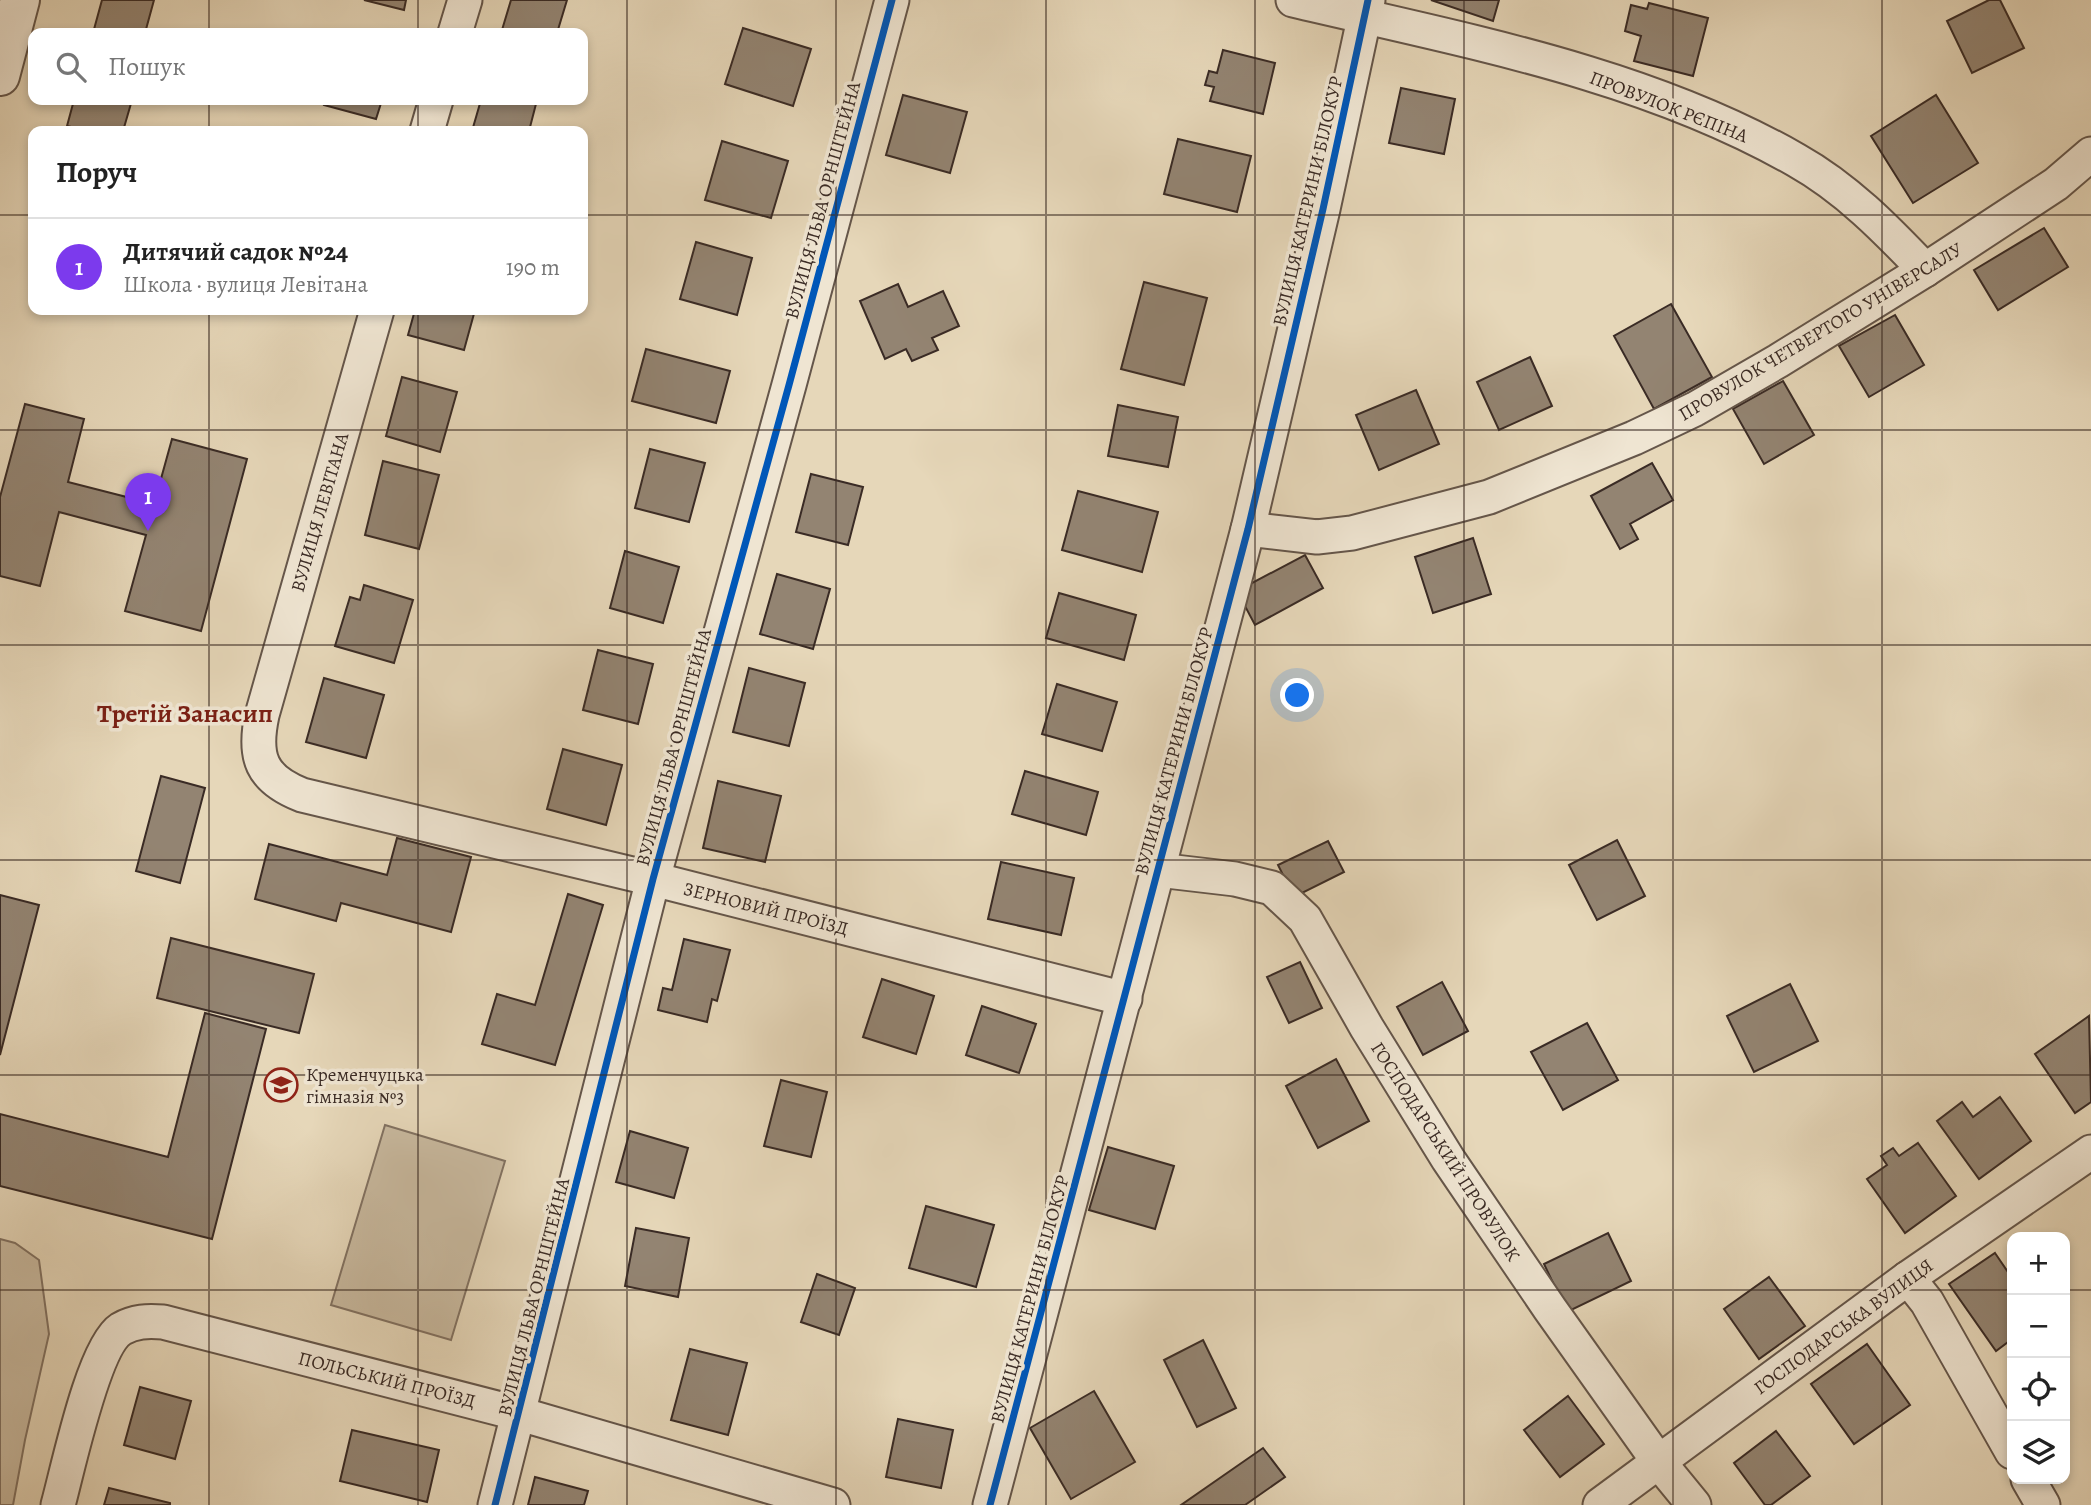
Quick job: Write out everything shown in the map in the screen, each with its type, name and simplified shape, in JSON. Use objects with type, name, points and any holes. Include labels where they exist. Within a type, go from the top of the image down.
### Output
[{"type":"street","points":[[0,76],[20,0]]},
{"type":"street","points":[[457,28],[465,0]]},
{"type":"street","name":"ВУЛИЦЯ ЛЬВА ОРНШТЕЙНА","points":[[495,1505],[653,878],[892,0]]},
{"type":"street","name":"ПРОВУЛОК РЄПІНА","points":[[1293,0],[1366,8],[1632,87],[1716,120],[1797,160],[1850,197],[1925,270]]},
{"type":"street","name":"ВУЛИЦЯ КАТЕРИНИ БІЛОКУР","points":[[990,1505],[1248,529],[1323,209],[1366,8]]},
{"type":"street","points":[[428,126],[435,105]]},
{"type":"street","name":"ПРОВУЛОК ЧЕТВЕРТОГО УНІВЕРСАЛУ","points":[[1248,529],[1317,537],[1352,533],[1489,497],[1634,438],[1695,409],[1925,270],[2056,184],[2091,154]]},
{"type":"street","name":"ВУЛИЦЯ ЛЕВІТАНА","points":[[262,715],[376,315]]},
{"type":"street","name":"ЗЕРНОВИЙ ПРОЇЗД","points":[[262,715],[258,749],[263,767],[274,780],[288,789],[316,798],[653,878],[1125,999]]},
{"type":"street","name":"ГОСПОДАРСЬКИЙ ПРОВУЛОК","points":[[1158,870],[1235,879],[1272,888],[1305,919],[1367,1028],[1448,1159],[1658,1461],[1694,1505]]},
{"type":"street","name":"ГОСПОДАРСЬКА ВУЛИЦЯ","points":[[1600,1505],[1908,1278],[2091,1152]]},
{"type":"street","points":[[1908,1278],[1927,1303],[2007,1442]]},
{"type":"street","name":"ПОЛЬСЬКИЙ ПРОЇЗД","points":[[58,1505],[94,1373],[107,1345],[119,1330],[140,1321],[163,1322],[520,1414],[833,1505]]},
{"type":"street","points":[[2031,1484],[2043,1505]]},
{"type":"shaded area","points":[[385,1125],[505,1161],[451,1340],[331,1305]]},
{"type":"shaded area","points":[[0,1239],[15,1243],[39,1260],[49,1334],[13,1505],[0,1505]]},
{"type":"building","points":[[102,0],[154,0],[146,28],[94,28]]},
{"type":"building","points":[[364,0],[406,0],[404,10]]},
{"type":"building","points":[[511,0],[567,0],[559,28],[503,28]]},
{"type":"building","points":[[1431,0],[1499,0],[1493,21]]},
{"type":"building","points":[[1989,0],[2000,0],[2024,48],[1972,73],[1947,21]]},
{"type":"building","points":[[1649,3],[1708,18],[1693,76],[1634,61],[1641,36],[1625,31],[1631,5],[1647,9]]},
{"type":"building","points":[[743,28],[811,49],[793,106],[725,84]]},
{"type":"building","points":[[1223,50],[1275,63],[1263,114],[1210,101],[1214,87],[1205,85],[1209,71],[1217,73]]},
{"type":"building","points":[[1401,88],[1455,99],[1444,154],[1389,143]]},
{"type":"building","points":[[903,95],[967,112],[950,173],[886,155]]},
{"type":"building","points":[[1936,95],[1978,163],[1913,203],[1871,136]]},
{"type":"building","points":[[73,105],[131,105],[124,126],[67,126]]},
{"type":"building","points":[[324,105],[380,105],[376,119]]},
{"type":"building","points":[[480,105],[536,105],[530,126],[473,126]]},
{"type":"building","points":[[1178,139],[1251,156],[1237,212],[1164,194]]},
{"type":"building","points":[[722,141],[788,161],[771,218],[705,200]]},
{"type":"building","points":[[2044,228],[2068,267],[1998,310],[1974,270]]},
{"type":"building","points":[[696,242],[752,258],[737,315],[680,299]]},
{"type":"building","points":[[1144,282],[1207,298],[1184,385],[1121,369]]},
{"type":"building","points":[[898,284],[908,307],[943,291],[959,326],[932,338],[938,350],[912,361],[906,349],[885,359],[860,301]]},
{"type":"building","points":[[1671,304],[1712,377],[1654,409],[1614,336]]},
{"type":"building","points":[[414,315],[474,315],[464,350],[408,335]]},
{"type":"building","points":[[1895,315],[1924,365],[1869,397],[1839,346]]},
{"type":"building","points":[[646,349],[730,371],[716,423],[632,401]]},
{"type":"building","points":[[1530,357],[1552,406],[1499,430],[1477,382]]},
{"type":"building","points":[[402,377],[457,392],[440,452],[386,436]]},
{"type":"building","points":[[1783,381],[1814,435],[1764,464],[1733,409]]},
{"type":"building","points":[[1416,390],[1439,444],[1379,470],[1356,415]]},
{"type":"building","points":[[25,404],[84,419],[68,482],[154,504],[172,439],[247,459],[201,631],[125,611],[146,535],[59,512],[40,586],[0,576],[0,497]]},
{"type":"building","points":[[1118,405],[1178,417],[1168,467],[1108,456]]},
{"type":"building","points":[[650,449],[705,463],[689,522],[635,508]]},
{"type":"building","points":[[383,461],[439,475],[419,549],[365,535]]},
{"type":"building","points":[[1652,463],[1673,500],[1630,524],[1638,539],[1620,549],[1591,496]]},
{"type":"building","points":[[811,474],[863,487],[848,545],[796,532]]},
{"type":"building","points":[[1078,491],[1158,512],[1142,572],[1062,550]]},
{"type":"building","points":[[1473,538],[1491,594],[1433,613],[1415,557]]},
{"type":"building","points":[[625,551],[679,567],[663,623],[610,608]]},
{"type":"building","points":[[1305,555],[1323,588],[1255,625],[1237,591]]},
{"type":"building","points":[[777,574],[830,589],[813,649],[760,634]]},
{"type":"building","points":[[364,585],[413,600],[394,663],[335,646],[350,597],[360,600]]},
{"type":"building","points":[[1059,593],[1136,615],[1124,660],[1046,638]]},
{"type":"building","points":[[598,650],[653,664],[638,724],[583,710]]},
{"type":"building","points":[[749,668],[805,683],[789,746],[733,732]]},
{"type":"building","points":[[324,678],[384,695],[366,758],[306,742]]},
{"type":"building","points":[[1057,684],[1117,702],[1102,751],[1042,734]]},
{"type":"building","points":[[563,749],[622,765],[606,825],[547,809]]},
{"type":"building","points":[[1025,771],[1098,792],[1086,835],[1012,814]]},
{"type":"building","points":[[161,776],[205,788],[180,883],[136,871]]},
{"type":"building","points":[[718,781],[781,796],[765,862],[703,848]]},
{"type":"building","points":[[397,838],[471,857],[451,932],[341,903],[336,921],[255,899],[269,844],[387,875]]},
{"type":"building","points":[[1617,840],[1645,896],[1597,920],[1569,865]]},
{"type":"building","points":[[1328,841],[1344,872],[1294,897],[1278,865]]},
{"type":"building","points":[[1001,862],[1074,878],[1061,935],[988,919]]},
{"type":"building","points":[[568,894],[603,905],[555,1065],[482,1044],[497,994],[535,1005]]},
{"type":"building","points":[[0,895],[39,905],[0,1055]]},
{"type":"building","points":[[171,938],[314,974],[299,1033],[157,998]]},
{"type":"building","points":[[684,939],[730,950],[717,1001],[712,999],[707,1022],[658,1010],[663,988],[672,990]]},
{"type":"building","points":[[1300,962],[1322,1008],[1289,1023],[1267,977]]},
{"type":"building","points":[[882,979],[934,996],[916,1054],[863,1037]]},
{"type":"building","points":[[1442,982],[1468,1031],[1423,1055],[1397,1007]]},
{"type":"building","points":[[1790,984],[1818,1041],[1754,1072],[1727,1016]]},
{"type":"building","points":[[982,1006],[1036,1024],[1019,1073],[966,1055]]},
{"type":"building","points":[[205,1013],[266,1029],[212,1239],[0,1186],[0,1114],[168,1157]]},
{"type":"building","points":[[2089,1016],[2091,1102],[2075,1113],[2035,1054]]},
{"type":"building","points":[[1587,1023],[1618,1080],[1563,1110],[1531,1052]]},
{"type":"building","points":[[1336,1059],[1369,1121],[1318,1148],[1286,1086]]},
{"type":"building","points":[[781,1080],[827,1092],[811,1157],[764,1146]]},
{"type":"building","points":[[2000,1097],[2031,1141],[1979,1179],[1937,1121],[1962,1102],[1973,1117]]},
{"type":"building","points":[[630,1131],[688,1148],[674,1198],[616,1182]]},
{"type":"building","points":[[1918,1143],[1956,1196],[1905,1233],[1867,1179],[1887,1165],[1881,1156],[1893,1148],[1899,1156]]},
{"type":"building","points":[[1108,1147],[1174,1166],[1155,1229],[1089,1210]]},
{"type":"building","points":[[926,1206],[994,1225],[976,1287],[909,1268]]},
{"type":"building","points":[[636,1228],[689,1238],[678,1297],[625,1286]]},
{"type":"building","points":[[1608,1233],[1631,1281],[1567,1312],[1544,1264]]},
{"type":"building","points":[[1995,1253],[2007,1271],[2007,1343],[1996,1351],[1949,1284]]},
{"type":"building","points":[[817,1274],[855,1288],[839,1335],[801,1322]]},
{"type":"building","points":[[1769,1277],[1805,1326],[1759,1359],[1724,1309]]},
{"type":"building","points":[[1203,1340],[1236,1408],[1197,1427],[1164,1360]]},
{"type":"building","points":[[1867,1344],[1910,1405],[1854,1444],[1811,1384]]},
{"type":"building","points":[[690,1349],[747,1363],[728,1435],[671,1420]]},
{"type":"building","points":[[140,1387],[191,1401],[175,1459],[124,1445]]},
{"type":"building","points":[[1094,1391],[1135,1462],[1071,1499],[1030,1428]]},
{"type":"building","points":[[1568,1396],[1604,1444],[1560,1477],[1524,1430]]},
{"type":"building","points":[[898,1419],[953,1430],[941,1488],[886,1477]]},
{"type":"building","points":[[352,1430],[439,1450],[427,1502],[340,1481]]},
{"type":"building","points":[[1776,1431],[1810,1476],[1771,1505],[1765,1505],[1734,1463]]},
{"type":"building","points":[[1263,1448],[1285,1477],[1245,1505],[1181,1505]]},
{"type":"building","points":[[535,1477],[588,1491],[584,1505],[528,1505]]},
{"type":"building","points":[[109,1488],[170,1503],[170,1505],[104,1505]]},
{"type":"cycle path","points":[[495,1505],[653,879],[892,0]]},
{"type":"cycle path","points":[[990,1505],[1248,529],[1323,209],[1368,0]]},
{"type":"place","name":"Дитячий садок №24","points":[[148,531]]},
{"type":"place","name":"Кременчуцька гімназія №3","points":[[281,1085]]},
{"type":"district","name":"Третій Занасип","points":[[185,713]]}]
